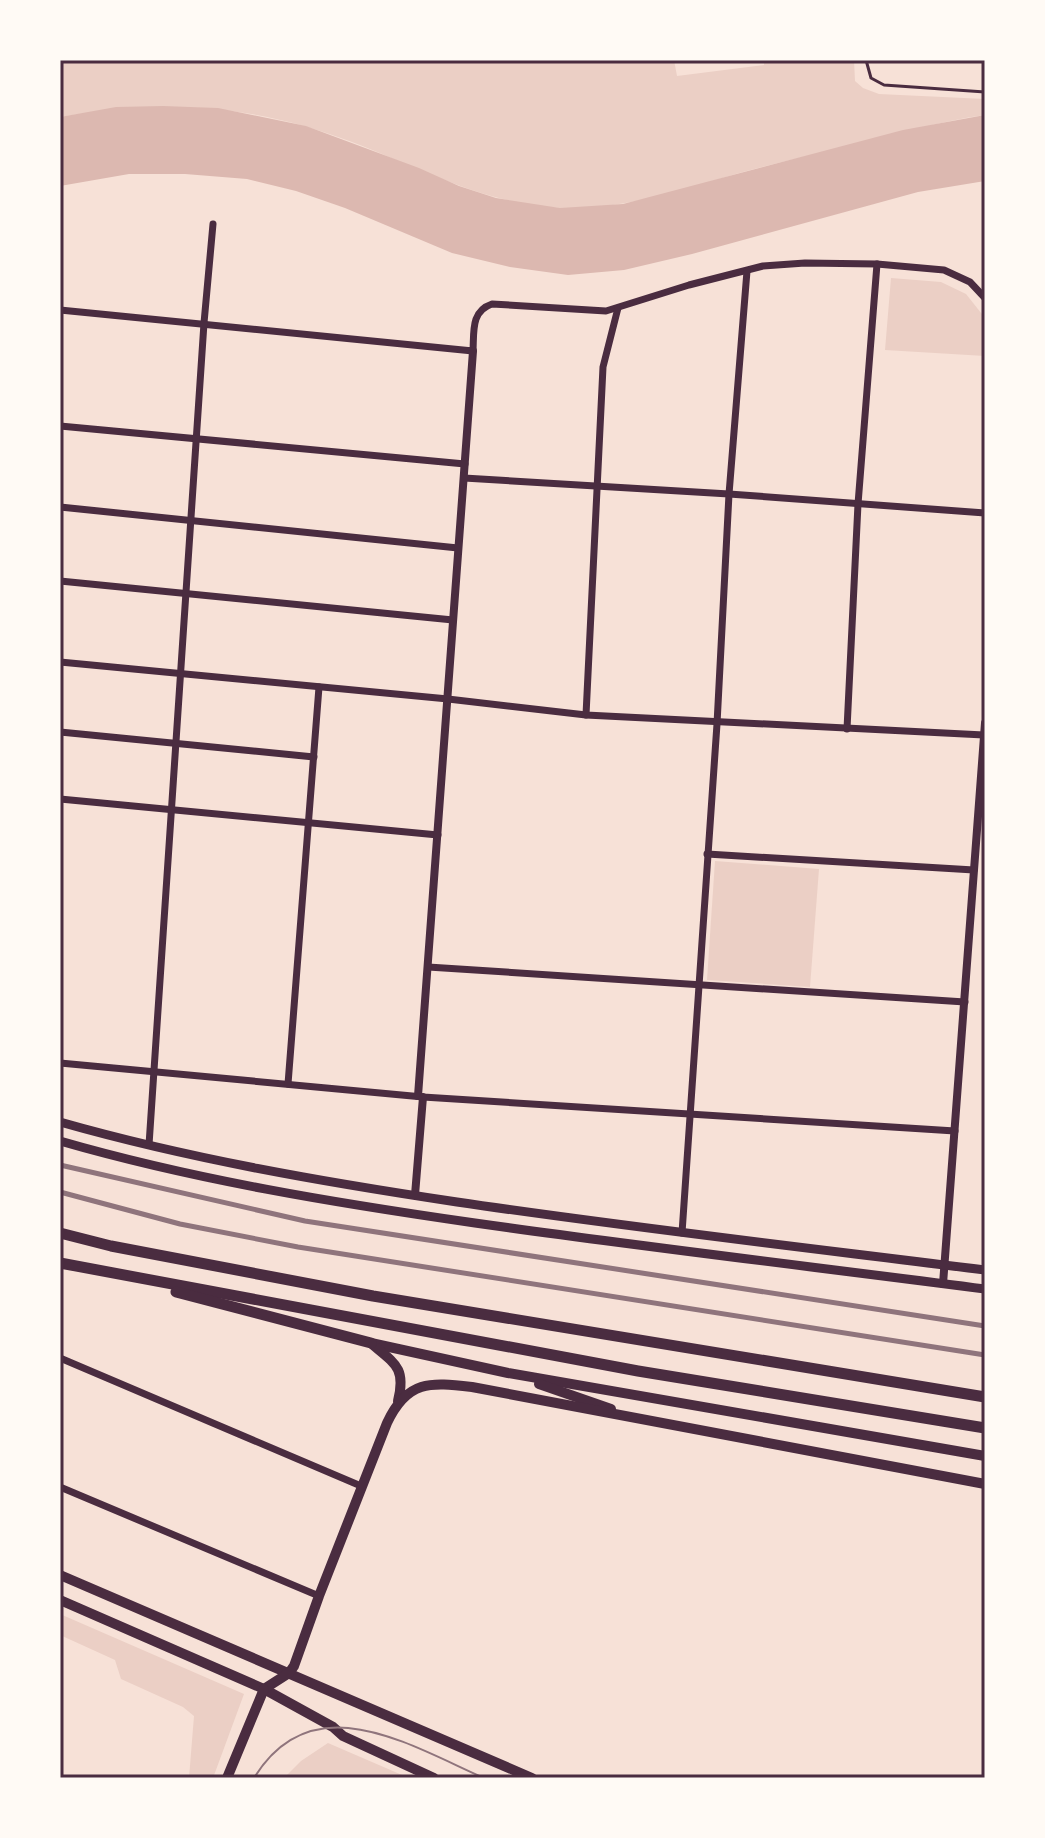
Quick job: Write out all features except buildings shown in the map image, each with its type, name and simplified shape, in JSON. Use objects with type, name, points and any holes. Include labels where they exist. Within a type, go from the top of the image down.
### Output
[{"type":"highway","points":[[60,1233],[111,1246],[373,1296],[985,1397]]},
{"type":"highway","points":[[60,1263],[638,1371],[985,1428]]},
{"type":"highway","points":[[102,1272],[371,1343]]},
{"type":"main road","points":[[60,1122],[149,1145],[289,1174],[415,1195],[682,1233],[985,1270]]},
{"type":"main road","points":[[60,1141],[228,1181],[419,1215],[682,1252],[985,1289]]},
{"type":"main road","points":[[371,1343],[508,1373],[985,1456]]},
{"type":"main road","points":[[227,1778],[264,1689],[289,1673],[361,1486],[398,1403],[401,1376],[396,1364],[371,1343]]},
{"type":"main road","points":[[508,1373],[647,1421]]},
{"type":"main road","points":[[398,1403],[421,1385],[439,1383],[985,1484]]},
{"type":"main road","points":[[60,1575],[532,1778]]},
{"type":"main road","points":[[60,1600],[264,1689],[333,1727],[343,1736],[434,1778]]},
{"type":"street","points":[[149,1145],[213,224]]},
{"type":"street","points":[[415,1195],[458,548],[476,316],[481,308],[500,303],[592,312],[618,308],[689,285],[783,263],[877,264],[954,273],[970,282],[985,298]]},
{"type":"street","points":[[847,729],[858,504],[877,264]]},
{"type":"street","points":[[682,1233],[717,724],[729,494],[747,271]]},
{"type":"street","points":[[586,715],[603,367],[618,308]]},
{"type":"street","points":[[60,310],[473,351]]},
{"type":"street","points":[[60,426],[465,464]]},
{"type":"street","points":[[464,478],[985,513]]},
{"type":"street","points":[[60,507],[458,548]]},
{"type":"street","points":[[60,581],[453,620]]},
{"type":"street","points":[[60,662],[586,715],[717,724],[984,735]]},
{"type":"street","points":[[288,1084],[319,687]]},
{"type":"street","points":[[943,1284],[985,723]]},
{"type":"street","points":[[60,732],[314,757]]},
{"type":"street","points":[[60,799],[438,835]]},
{"type":"street","points":[[707,854],[974,870]]},
{"type":"street","points":[[428,967],[965,1002]]},
{"type":"street","points":[[60,1063],[420,1097],[955,1131]]},
{"type":"street","points":[[60,1358],[361,1486]]},
{"type":"street","points":[[60,1487],[319,1596]]},
{"type":"lane","points":[[866,60],[871,78],[884,85],[985,92]]},
{"type":"shaded area","points":[[60,60],[674,60],[677,76],[764,65],[764,60],[854,60],[855,81],[863,88],[879,94],[985,99],[985,115],[771,165],[652,198],[606,206],[559,208],[505,200],[315,129],[243,113],[172,107],[98,111],[60,117]]},
{"type":"shaded area","points":[[116,107],[218,108],[306,126],[496,198],[560,208],[623,204],[903,130],[985,115],[985,181],[918,192],[624,270],[568,275],[510,267],[452,253],[345,208],[247,179],[129,174],[60,186],[60,117]]},
{"type":"shaded area","points":[[891,278],[941,282],[966,294],[985,318],[985,356],[885,350]]},
{"type":"shaded area","points":[[715,861],[819,869],[810,987],[707,980]]},
{"type":"shaded area","points":[[60,1614],[244,1694],[213,1778],[189,1778],[194,1716],[183,1707],[121,1679],[115,1660],[60,1635]]},
{"type":"shaded area","points":[[328,1743],[409,1778],[284,1778],[301,1761]]},
{"type":"tram line","points":[[254,1778],[277,1749],[304,1733],[332,1728],[363,1730],[394,1738],[484,1778]]},
{"type":"railway","points":[[60,1165],[305,1221],[985,1326]]},
{"type":"railway","points":[[60,1192],[180,1224],[298,1247],[985,1355]]}]
